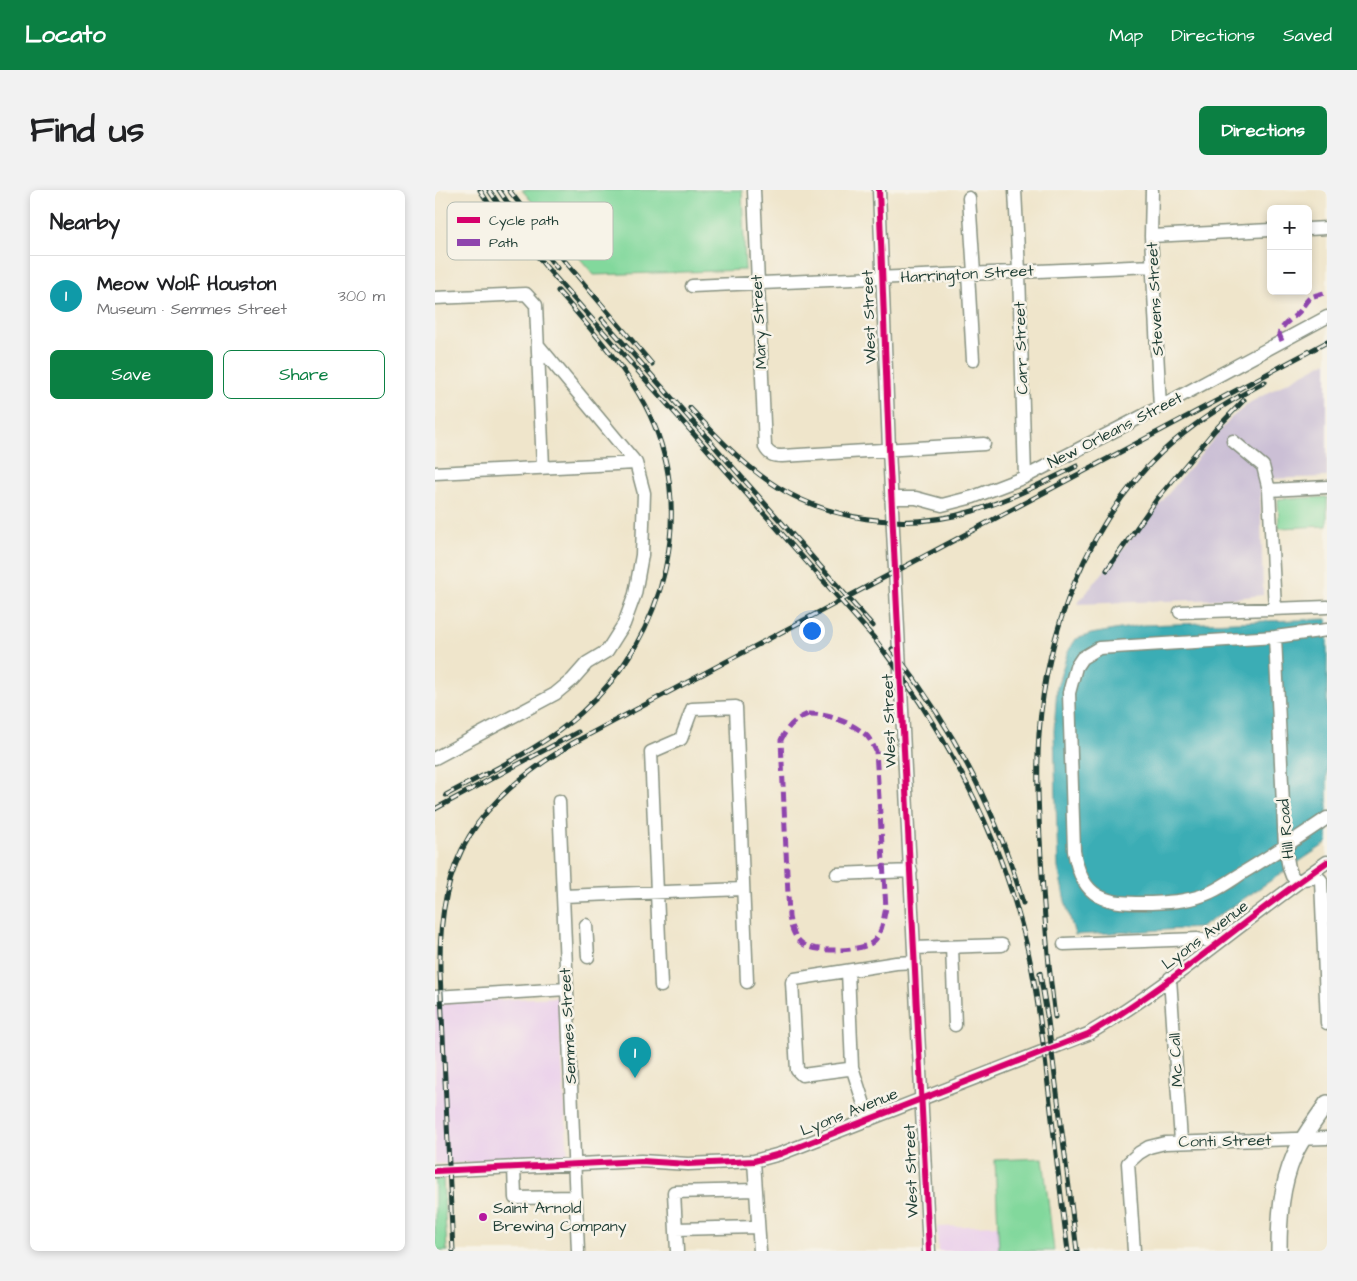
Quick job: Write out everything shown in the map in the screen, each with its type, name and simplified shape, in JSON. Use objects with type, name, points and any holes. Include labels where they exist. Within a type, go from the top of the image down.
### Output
[{"type":"main road","points":[[1279,1251],[1281,1199],[1294,1155],[1327,1103]]},
{"type":"street","name":"Mary Street","points":[[754,190],[765,447],[769,454],[775,456],[889,449]]},
{"type":"street","name":"West Street","points":[[879,190],[891,498],[929,1251]]},
{"type":"street","name":"Carr Street","points":[[1015,190],[1025,477]]},
{"type":"street","name":"Stevens Street","points":[[1152,190],[1151,236],[1160,407]]},
{"type":"street","points":[[969,198],[973,360]]},
{"type":"street","points":[[1312,229],[1327,228]]},
{"type":"street","points":[[1151,236],[1267,230]]},
{"type":"street","name":"Harrington Street","points":[[692,286],[1153,266]]},
{"type":"street","points":[[435,298],[527,294],[536,306],[543,467]]},
{"type":"street","name":"New Orleans Street","points":[[891,498],[916,498],[942,505],[973,497],[1025,477],[1327,317]]},
{"type":"street","points":[[435,758],[555,694],[572,680],[587,663],[607,651],[624,624],[635,594],[642,556],[645,493],[636,463],[538,345]]},
{"type":"street","points":[[1233,441],[1263,466],[1269,490],[1275,609]]},
{"type":"street","points":[[889,449],[984,444]]},
{"type":"street","points":[[435,473],[636,463]]},
{"type":"street","points":[[1269,490],[1327,487]]},
{"type":"street","points":[[1180,612],[1327,607]]},
{"type":"street","points":[[1327,630],[1275,637],[1099,648],[1082,658],[1076,667],[1069,692],[1070,757],[1076,865],[1087,887],[1109,901],[1121,904],[1175,902],[1212,892],[1285,847],[1327,818]]},
{"type":"street","name":"Hill Road","points":[[1275,637],[1285,847],[1292,876],[1296,880],[1317,877],[1321,880],[1327,1023]]},
{"type":"street","points":[[661,986],[651,752],[681,739],[692,708],[736,707],[747,982]]},
{"type":"street","name":"Semmes Street","points":[[559,801],[579,1251]]},
{"type":"street","name":"Lyons Avenue","points":[[435,1171],[641,1161],[689,1164],[754,1161],[780,1154],[1088,1034],[1109,1022],[1327,862]]},
{"type":"street","points":[[837,874],[911,871]]},
{"type":"street","points":[[563,896],[743,889]]},
{"type":"street","points":[[586,925],[587,957]]},
{"type":"street","points":[[1064,944],[1198,939],[1217,943]]},
{"type":"street","points":[[914,948],[1002,945]]},
{"type":"street","points":[[952,947],[955,1025]]},
{"type":"street","points":[[852,1067],[848,1070],[802,1075],[797,1070],[792,982],[795,978],[896,963],[915,962]]},
{"type":"street","points":[[848,970],[852,1067],[869,1120]]},
{"type":"street","name":"Mc Call","points":[[1170,978],[1181,1141]]},
{"type":"street","points":[[435,997],[567,989]]},
{"type":"street","name":"Conti Street","points":[[1134,1251],[1128,1163],[1149,1147],[1181,1141],[1303,1140],[1327,1138]]},
{"type":"street","points":[[754,1161],[760,1251]]},
{"type":"street","points":[[513,1167],[515,1198],[576,1197]]},
{"type":"street","points":[[677,1251],[674,1192],[756,1190]]},
{"type":"street","points":[[676,1229],[758,1227]]},
{"type":"shaded area","points":[[1327,361],[1327,477],[1260,479],[1263,595],[1225,599],[1077,604],[1231,418],[1251,402]]},
{"type":"shaded area","points":[[558,997],[568,1158],[435,1164],[435,1003]]},
{"type":"shaded area","points":[[998,1225],[999,1251],[938,1251],[937,1227]]},
{"type":"green space","points":[[522,190],[742,190],[745,270],[594,275],[581,260],[613,260],[613,202],[532,202]]},
{"type":"green space","points":[[1327,497],[1327,526],[1279,528],[1278,499]]},
{"type":"green space","points":[[1043,1158],[1054,1251],[999,1251],[995,1160]]},
{"type":"green space","points":[[435,1178],[443,1178],[447,1251],[435,1251]]},
{"type":"water","points":[[1327,619],[1327,843],[1200,928],[1075,935],[1058,868],[1054,731],[1057,687],[1068,651],[1076,639],[1091,634],[1143,625]]},
{"type":"railway","points":[[480,190],[488,202]]},
{"type":"railway","points":[[489,190],[497,202]]},
{"type":"railway","points":[[499,190],[507,202]]},
{"type":"railway","points":[[509,190],[518,202]]},
{"type":"railway","points":[[540,260],[874,638],[902,676],[951,754],[972,795],[1008,880],[1032,970],[1040,1016],[1068,1251]]},
{"type":"railway","points":[[551,260],[557,268]]},
{"type":"railway","points":[[564,260],[652,364]]},
{"type":"railway","points":[[446,795],[551,737],[582,712],[611,682],[635,647],[653,609],[665,569],[671,528],[670,486],[661,445],[645,405],[626,375],[605,346],[558,291]]},
{"type":"railway","points":[[602,319],[873,626]]},
{"type":"railway","points":[[453,1251],[440,972],[441,931],[446,896],[456,864],[469,836],[488,811],[511,787],[539,765],[573,743],[1327,342]]},
{"type":"railway","points":[[1055,1017],[1043,898],[1038,765],[1043,696],[1061,619],[1075,581],[1092,546],[1112,512],[1135,480],[1162,452],[1186,432],[1225,405],[1265,382]]},
{"type":"railway","points":[[1107,570],[1157,499],[1215,430],[1244,400]]},
{"type":"railway","points":[[690,408],[736,455],[767,480],[790,494],[814,505],[866,519],[920,521],[973,511],[1039,485],[1077,466]]},
{"type":"railway","points":[[892,649],[934,708],[970,770],[1000,835],[1023,903]]},
{"type":"railway","points":[[435,809],[578,732]]},
{"type":"railway","points":[[1040,973],[1048,1021],[1077,1251]]},
{"type":"marked path","points":[[1282,341],[1279,334],[1281,330],[1298,313],[1307,300],[1327,292]]},
{"type":"marked path","points":[[808,714],[838,719],[852,726],[867,736],[876,751],[886,908],[881,930],[877,937],[868,945],[860,947],[839,950],[809,947],[797,939],[789,917],[781,740],[792,724],[808,714]]},
{"type":"cycle path","points":[[879,190],[889,449],[929,1251]]},
{"type":"cycle path","points":[[435,1171],[641,1161],[688,1164],[754,1161],[780,1154],[1088,1034],[1150,994],[1327,862]]},
{"type":"place","name":"Meow Wolf Houston","points":[[635,1078]]},
{"type":"place","name":"Saint Arnold Brewing Company","points":[[483,1217]]}]
